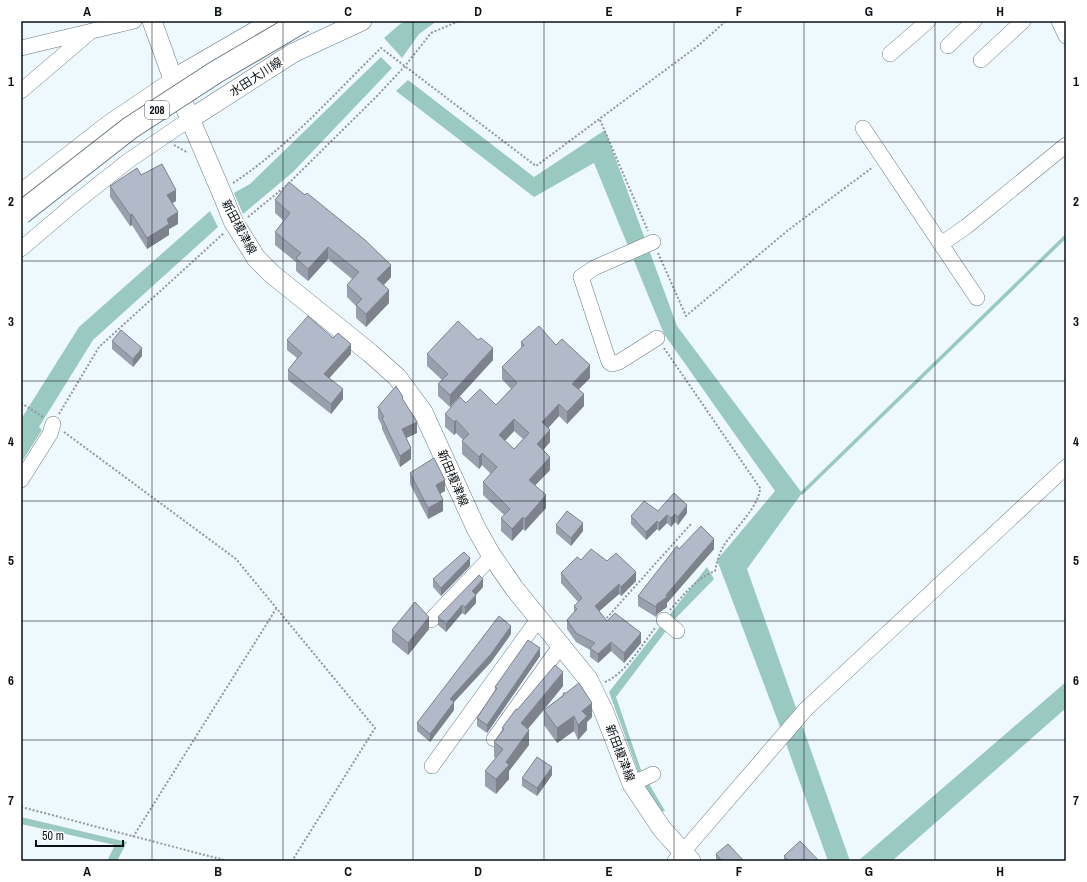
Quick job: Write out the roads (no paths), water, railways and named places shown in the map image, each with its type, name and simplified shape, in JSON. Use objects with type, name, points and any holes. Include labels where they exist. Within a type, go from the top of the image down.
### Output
[{"type":"highway","name":"208","points":[[21,204],[83,155],[168,94],[289,21]]},
{"type":"highway","name":"208","points":[[21,213],[130,128],[222,68],[303,21]]},
{"type":"main road","points":[[152,21],[173,79],[190,119]]},
{"type":"main road","points":[[173,79],[273,21]]},
{"type":"main road","name":"水田大川線","points":[[190,119],[294,53],[362,21]]},
{"type":"main road","name":"新田榎津線","points":[[190,119],[222,194],[231,228],[256,258],[272,274],[370,353],[397,377],[423,412],[476,528],[492,556],[514,588],[562,645],[588,679],[604,712],[632,784],[683,858]]},
{"type":"street","points":[[21,48],[134,21]]},
{"type":"street","points":[[890,54],[928,21]]},
{"type":"street","points":[[948,46],[974,21]]},
{"type":"street","points":[[981,60],[1023,21]]},
{"type":"street","points":[[1059,21],[1066,36]]},
{"type":"street","points":[[21,91],[91,31]]},
{"type":"street","points":[[21,191],[108,123],[173,79]]},
{"type":"street","points":[[21,249],[75,203],[128,161],[190,119]]},
{"type":"street","points":[[863,128],[977,298]]},
{"type":"street","points":[[941,244],[967,226],[1066,145]]},
{"type":"street","points":[[650,244],[594,268],[581,277],[605,355],[609,362],[612,364],[657,338]]},
{"type":"street","points":[[21,480],[50,434],[50,422]]},
{"type":"street","points":[[683,858],[801,715],[1066,467]]},
{"type":"street","points":[[430,620],[492,556]]},
{"type":"street","points":[[432,766],[539,618]]},
{"type":"street","points":[[663,619],[677,631]]},
{"type":"street","points":[[494,740],[562,645]]},
{"type":"street","points":[[632,784],[653,774]]},
{"type":"waterway","points":[[802,493],[1066,236]]}]
